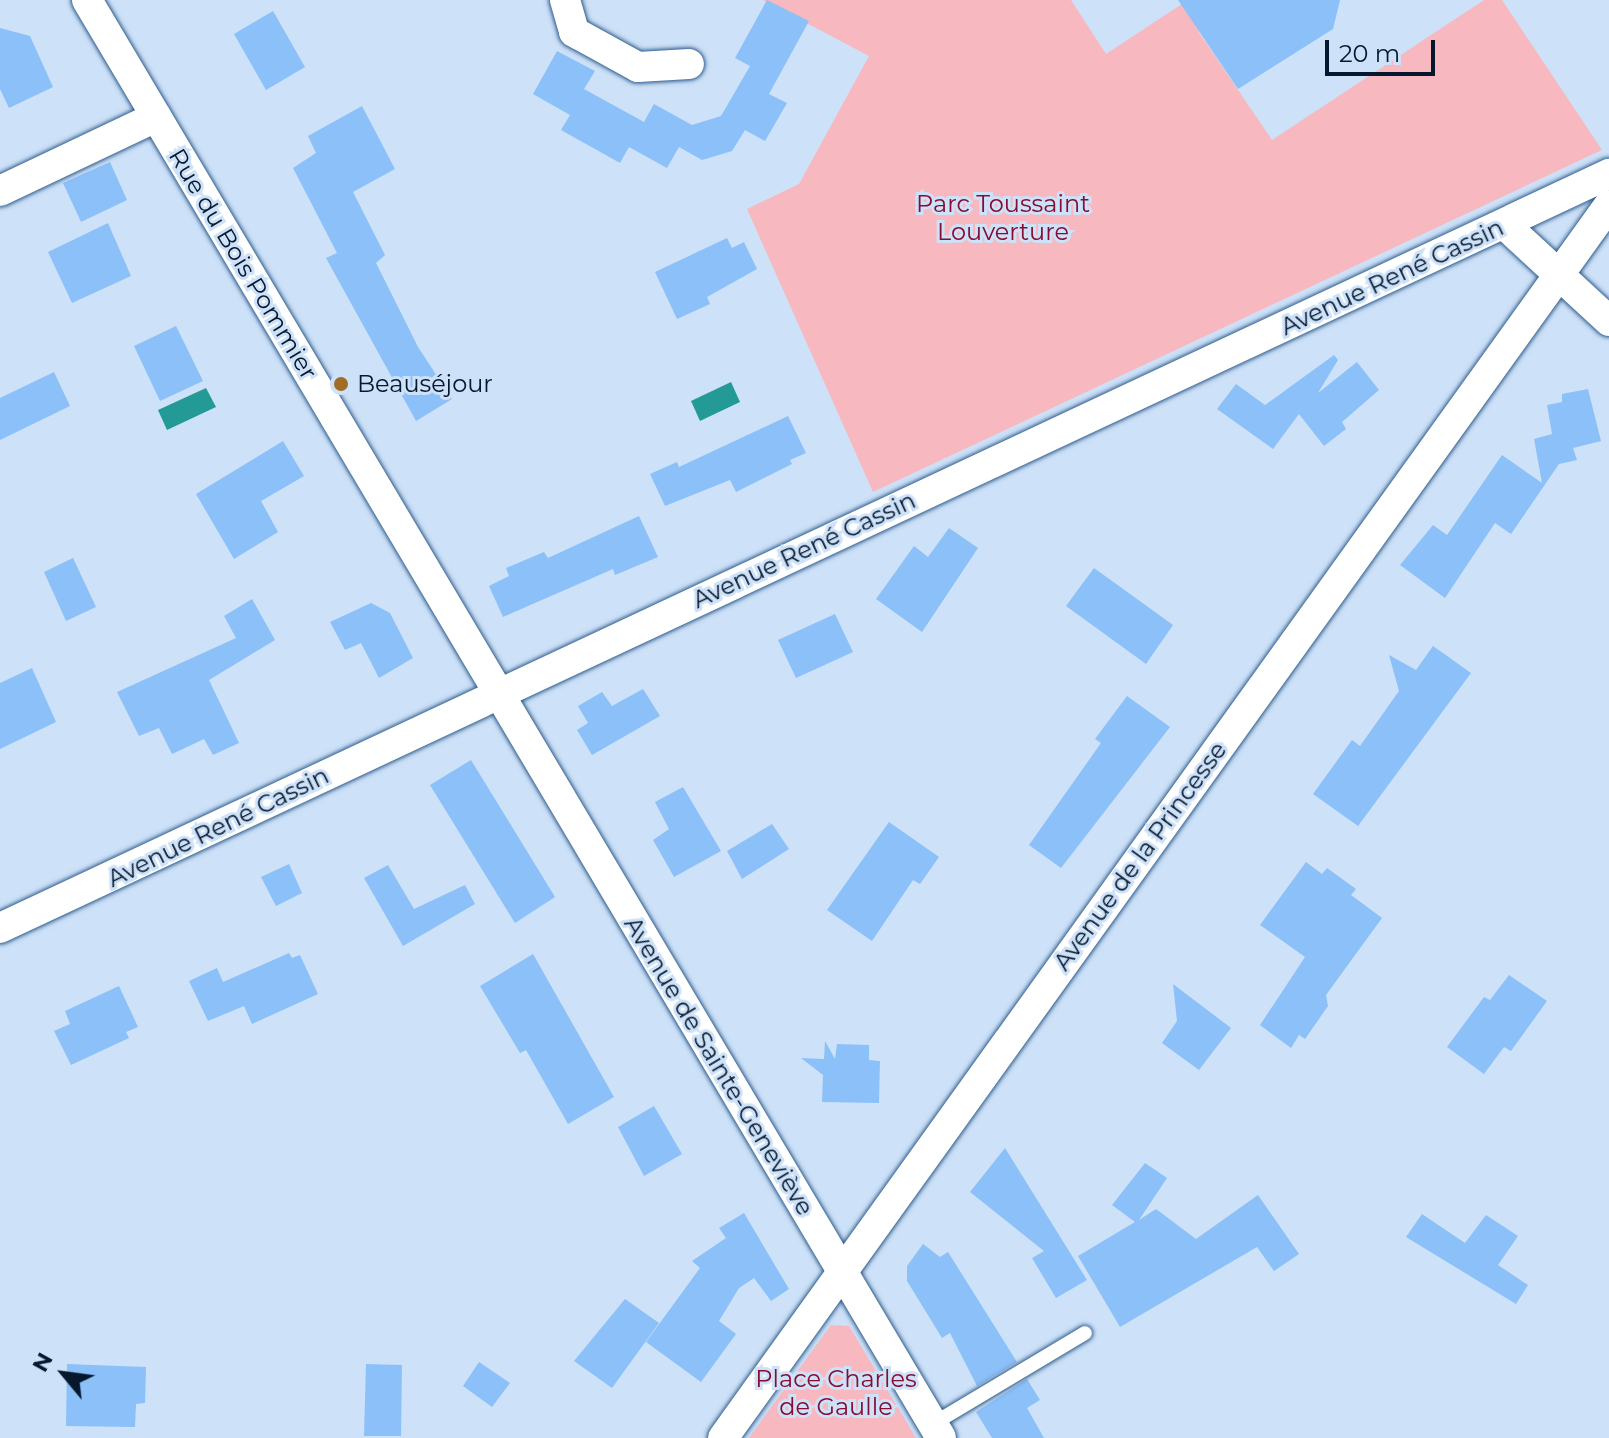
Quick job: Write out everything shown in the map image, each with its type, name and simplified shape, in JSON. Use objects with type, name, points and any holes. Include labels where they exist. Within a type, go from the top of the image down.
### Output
[{"type":"street","name":"Rue du Bois Pommier","points":[[87,0],[498,693]]},
{"type":"street","points":[[565,0],[574,32],[638,67],[689,64]]},
{"type":"street","points":[[0,191],[156,117]]},
{"type":"street","name":"Avenue René Cassin","points":[[0,928],[1609,174]]},
{"type":"street","name":"Avenue de la Princesse","points":[[723,1438],[1609,205]]},
{"type":"street","points":[[1504,224],[1609,321]]},
{"type":"street","name":"Avenue de Sainte-Geneviève","points":[[498,693],[937,1431]]},
{"type":"lane","points":[[937,1431],[1085,1333]]},
{"type":"green space","name":"Parc Toussaint Louverture","points":[[763,0],[1071,0],[1106,54],[1188,0],[1212,20],[1198,31],[1272,140],[1484,0],[1502,0],[1602,150],[873,492],[747,209],[799,184],[869,56]]},
{"type":"green space","name":"Place Charles de Gaulle","points":[[831,1325],[849,1326],[916,1438],[749,1438]]},
{"type":"shaded area","points":[[731,382],[740,402],[700,421],[691,401]]},
{"type":"shaded area","points":[[206,388],[216,407],[167,430],[158,410]]},
{"type":"building","points":[[767,0],[809,21],[769,94],[787,103],[765,141],[745,130],[732,151],[702,160],[679,147],[667,168],[629,147],[620,163],[561,130],[570,115],[533,94],[557,51],[595,71],[584,89],[644,122],[654,104],[692,125],[721,116],[750,66],[735,58]]},
{"type":"building","points":[[1178,0],[1340,0],[1333,29],[1238,89]]},
{"type":"building","points":[[273,11],[305,67],[266,90],[234,34]]},
{"type":"building","points":[[0,28],[30,36],[53,87],[9,108],[0,89]]},
{"type":"building","points":[[362,106],[395,169],[353,192],[385,255],[376,263],[418,347],[452,399],[416,421],[326,258],[337,253],[293,168],[316,153],[308,136]]},
{"type":"building","points":[[110,162],[127,200],[81,222],[63,183]]},
{"type":"building","points":[[108,223],[131,276],[72,303],[48,252]]},
{"type":"building","points":[[727,238],[732,248],[744,242],[757,269],[707,297],[710,304],[677,319],[655,272]]},
{"type":"building","points":[[176,326],[203,381],[160,401],[134,346]]},
{"type":"building","points":[[1334,355],[1338,360],[1318,393],[1357,362],[1379,390],[1342,422],[1346,429],[1324,446],[1299,414],[1273,449],[1217,409],[1236,384],[1265,405]]},
{"type":"building","points":[[54,372],[70,406],[0,440],[0,398]]},
{"type":"building","points":[[1588,389],[1601,441],[1573,448],[1577,460],[1559,464],[1511,534],[1495,523],[1445,598],[1400,565],[1433,525],[1447,535],[1502,455],[1542,483],[1534,439],[1552,434],[1547,405],[1562,402],[1562,394]]},
{"type":"building","points":[[788,416],[806,453],[790,460],[792,464],[736,492],[730,480],[665,506],[650,474],[677,462],[679,467]]},
{"type":"building","points":[[283,441],[304,476],[261,501],[278,532],[234,559],[196,494]]},
{"type":"building","points":[[639,516],[658,557],[615,575],[613,569],[503,617],[489,586],[509,576],[506,568],[544,552],[548,558]]},
{"type":"building","points":[[949,528],[978,548],[922,632],[876,599],[914,546],[928,557]]},
{"type":"building","points":[[73,558],[96,607],[66,621],[44,572]]},
{"type":"building","points":[[1094,568],[1173,625],[1146,664],[1066,606]]},
{"type":"building","points":[[252,599],[275,640],[209,680],[239,743],[213,755],[204,739],[172,754],[159,728],[139,736],[117,692],[236,638],[224,616]]},
{"type":"building","points":[[371,603],[390,613],[413,658],[379,678],[361,643],[345,650],[330,622]]},
{"type":"building","points":[[835,614],[853,652],[796,678],[778,640]]},
{"type":"building","points":[[1433,646],[1471,673],[1358,826],[1313,794],[1352,740],[1360,746],[1399,691],[1389,655],[1416,670]]},
{"type":"building","points":[[32,668],[56,722],[0,749],[0,683]]},
{"type":"building","points":[[643,689],[660,716],[592,755],[577,730],[588,723],[578,706],[602,692],[612,706]]},
{"type":"building","points":[[1127,696],[1170,727],[1061,868],[1029,845],[1101,743],[1095,739]]},
{"type":"building","points":[[471,760],[555,897],[515,923],[430,785]]},
{"type":"building","points":[[683,787],[721,851],[674,877],[653,840],[669,829],[655,802]]},
{"type":"building","points":[[889,822],[939,857],[920,884],[913,880],[872,941],[827,910]]},
{"type":"building","points":[[772,824],[789,849],[742,879],[727,851]]},
{"type":"building","points":[[1306,862],[1322,874],[1327,868],[1356,889],[1351,895],[1382,918],[1326,995],[1328,1006],[1305,1039],[1299,1035],[1291,1048],[1260,1025],[1305,957],[1260,925]]},
{"type":"building","points":[[289,864],[302,893],[276,906],[261,877]]},
{"type":"building","points":[[388,865],[414,909],[465,885],[475,904],[403,946],[364,878]]},
{"type":"building","points":[[289,953],[292,958],[300,955],[318,994],[252,1024],[244,1006],[208,1021],[189,981],[217,968],[223,982]]},
{"type":"building","points":[[533,954],[614,1097],[568,1124],[526,1050],[520,1053],[480,986]]},
{"type":"building","points":[[1509,975],[1547,1001],[1511,1051],[1504,1047],[1484,1074],[1447,1047],[1484,997],[1490,1000]]},
{"type":"building","points":[[1173,984],[1231,1028],[1199,1070],[1162,1043],[1177,1021]]},
{"type":"building","points":[[119,986],[138,1027],[126,1032],[129,1038],[71,1065],[54,1031],[70,1024],[65,1011]]},
{"type":"building","points":[[825,1041],[835,1059],[837,1044],[869,1045],[869,1060],[880,1061],[879,1103],[822,1102],[823,1075],[801,1058],[824,1059]]},
{"type":"building","points":[[654,1106],[682,1154],[644,1176],[618,1127]]},
{"type":"building","points":[[1005,1148],[1087,1280],[1056,1298],[1032,1258],[1044,1251],[970,1192]]},
{"type":"building","points":[[1145,1163],[1167,1178],[1139,1220],[1156,1209],[1196,1239],[1258,1195],[1299,1254],[1274,1271],[1257,1247],[1120,1327],[1078,1256],[1135,1222],[1112,1205]]},
{"type":"building","points":[[744,1213],[789,1289],[771,1301],[754,1278],[739,1288],[719,1321],[736,1334],[701,1382],[646,1342],[700,1268],[692,1261],[726,1238],[719,1228]]},
{"type":"building","points":[[1422,1214],[1465,1243],[1486,1215],[1518,1236],[1498,1265],[1528,1285],[1516,1304],[1406,1237]]},
{"type":"building","points":[[923,1244],[940,1257],[948,1252],[1017,1362],[977,1386],[950,1333],[942,1338],[907,1281],[907,1266]]},
{"type":"building","points":[[625,1299],[659,1323],[612,1388],[574,1361]]},
{"type":"building","points":[[479,1362],[510,1383],[492,1407],[463,1386]]},
{"type":"building","points":[[67,1364],[146,1367],[145,1403],[136,1404],[135,1427],[66,1426]]},
{"type":"building","points":[[366,1364],[402,1365],[401,1436],[364,1436]]},
{"type":"building","points":[[1027,1379],[1040,1400],[1027,1408],[1044,1438],[992,1438],[976,1412]]},
{"type":"place","name":"Beauséjour","points":[[341,384]]}]
